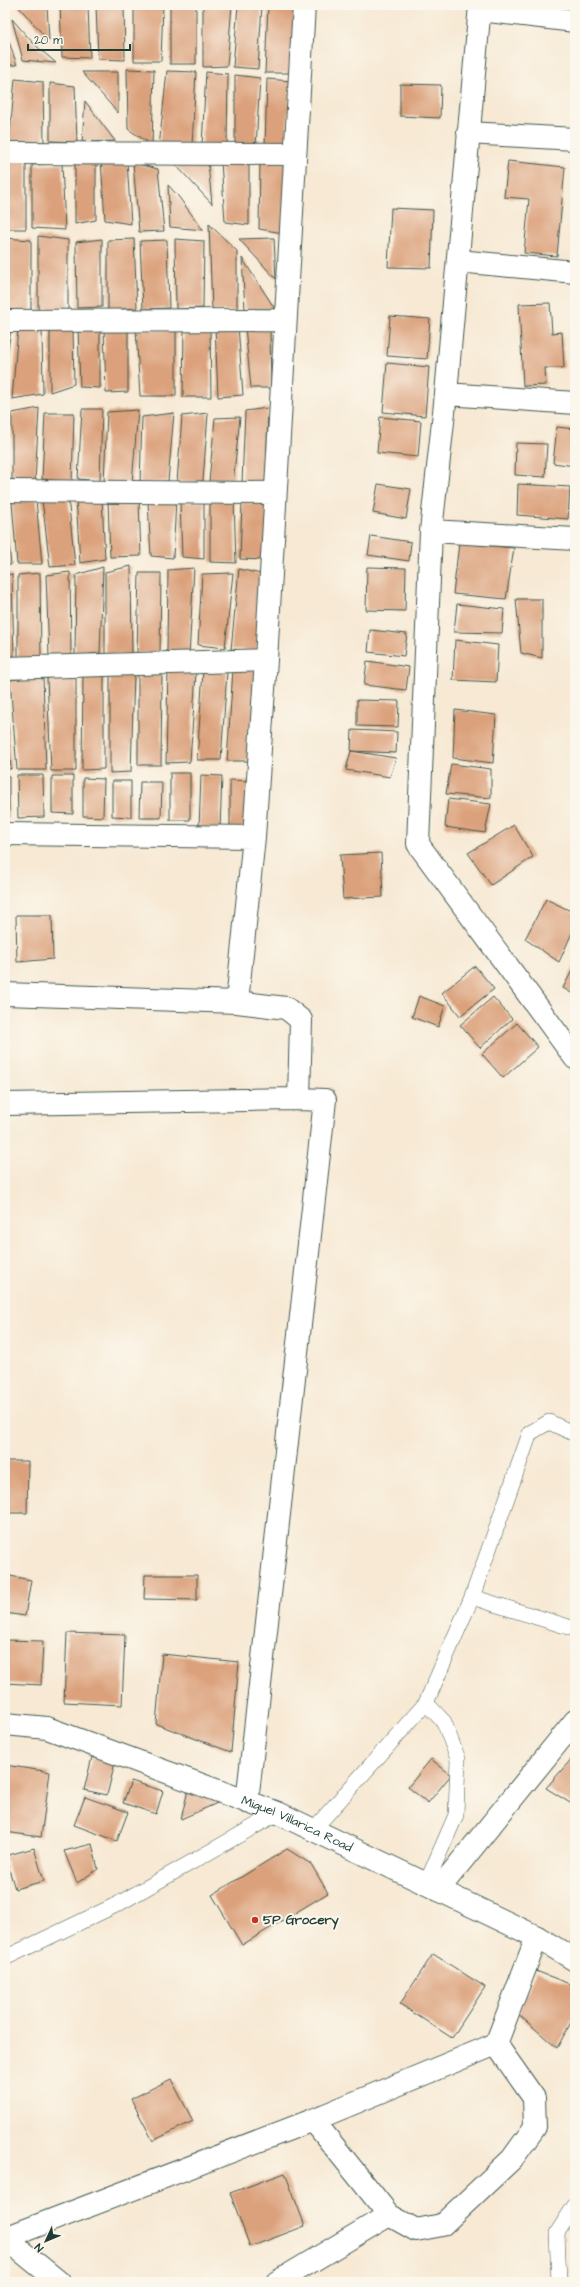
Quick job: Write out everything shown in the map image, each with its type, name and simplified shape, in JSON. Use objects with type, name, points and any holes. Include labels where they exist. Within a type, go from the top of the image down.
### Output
[{"type":"street","points":[[237,1002],[254,837],[266,660],[304,5]]},
{"type":"street","points":[[575,21],[480,8],[446,394],[431,531],[418,844],[575,1058]]},
{"type":"street","points":[[468,133],[575,139]]},
{"type":"street","points":[[5,153],[295,154]]},
{"type":"street","points":[[458,261],[575,272]]},
{"type":"street","points":[[5,321],[285,320]]},
{"type":"street","points":[[446,394],[575,404]]},
{"type":"street","points":[[5,491],[275,493]]},
{"type":"street","points":[[431,531],[575,539]]},
{"type":"street","points":[[5,668],[266,660]]},
{"type":"street","points":[[5,834],[254,837]]},
{"type":"street","points":[[5,994],[237,1002],[286,1008],[301,1020],[299,1099]]},
{"type":"street","points":[[5,1104],[299,1099],[325,1100],[247,1802]]},
{"type":"street","points":[[432,1887],[575,1721]]},
{"type":"street","name":"Miguel Villarica Road","points":[[5,1724],[47,1728],[278,1813],[537,1937],[575,1960]]},
{"type":"street","points":[[59,2282],[5,2238],[313,2120],[496,2044],[537,1937]]},
{"type":"street","points":[[313,2120],[389,2215],[416,2230],[442,2225],[512,2159],[535,2127],[534,2098],[496,2044]]},
{"type":"street","points":[[277,2282],[389,2215]]},
{"type":"lane","points":[[313,1830],[426,1703],[472,1597],[530,1433],[549,1422],[575,1434]]},
{"type":"lane","points":[[472,1597],[575,1629]]},
{"type":"lane","points":[[426,1703],[444,1722],[458,1759],[456,1815],[432,1887]]},
{"type":"lane","points":[[5,1958],[118,1904],[278,1813]]},
{"type":"lane","points":[[559,2282],[557,2233],[575,2205]]},
{"type":"building","points":[[17,5],[47,5],[49,41]]},
{"type":"building","points":[[60,5],[88,5],[90,58],[62,57]]},
{"type":"building","points":[[96,5],[124,5],[125,60],[98,59]]},
{"type":"building","points":[[134,5],[163,5],[161,61],[134,61]]},
{"type":"building","points":[[170,5],[196,5],[196,64],[170,64]]},
{"type":"building","points":[[203,5],[232,5],[227,66],[203,67]]},
{"type":"building","points":[[238,5],[262,5],[258,69],[233,67]]},
{"type":"building","points":[[268,5],[295,5],[292,73],[265,73]]},
{"type":"building","points":[[12,19],[33,43],[56,63],[23,60]]},
{"type":"building","points":[[5,30],[17,65],[5,65]]},
{"type":"building","points":[[127,69],[154,70],[152,145],[128,129]]},
{"type":"building","points":[[167,71],[196,72],[192,145],[159,147]]},
{"type":"building","points":[[82,72],[118,72],[118,113]]},
{"type":"building","points":[[206,72],[228,74],[227,146],[202,145]]},
{"type":"building","points":[[235,75],[260,78],[256,147],[235,145]]},
{"type":"building","points":[[15,79],[43,82],[44,143],[9,144]]},
{"type":"building","points":[[267,79],[291,81],[286,145],[265,147]]},
{"type":"building","points":[[5,81],[8,81],[6,104],[5,104]]},
{"type":"building","points":[[50,83],[75,86],[77,142],[50,141]]},
{"type":"building","points":[[400,84],[441,85],[440,118],[400,116]]},
{"type":"building","points":[[85,101],[115,141],[82,142]]},
{"type":"building","points":[[5,159],[26,159],[26,229],[5,229]]},
{"type":"building","points":[[96,159],[96,220],[75,224],[75,160]]},
{"type":"building","points":[[101,160],[127,161],[131,224],[105,220]]},
{"type":"building","points":[[221,161],[249,162],[249,225],[225,222]]},
{"type":"building","points":[[260,161],[286,162],[283,233],[259,229]]},
{"type":"building","points":[[508,161],[565,167],[557,256],[524,253],[529,199],[504,197]]},
{"type":"building","points":[[133,163],[158,169],[164,231],[139,232]]},
{"type":"building","points":[[174,163],[208,163],[212,204]]},
{"type":"building","points":[[62,164],[65,230],[32,228],[32,165]]},
{"type":"building","points":[[168,185],[178,196],[203,230],[170,227]]},
{"type":"building","points":[[391,208],[433,210],[431,268],[388,267]]},
{"type":"building","points":[[209,224],[237,251],[237,311],[212,311]]},
{"type":"building","points":[[38,236],[68,240],[68,310],[38,311]]},
{"type":"building","points":[[5,238],[31,240],[31,311],[5,311]]},
{"type":"building","points":[[274,238],[276,279],[239,239]]},
{"type":"building","points":[[102,239],[102,307],[77,308],[76,242]]},
{"type":"building","points":[[134,239],[137,308],[108,310],[108,240]]},
{"type":"building","points":[[175,239],[204,241],[203,308],[176,309]]},
{"type":"building","points":[[167,240],[169,308],[143,309],[140,241]]},
{"type":"building","points":[[242,258],[275,309],[245,309]]},
{"type":"building","points":[[550,303],[552,333],[562,332],[564,368],[545,368],[546,385],[523,386],[519,304]]},
{"type":"building","points":[[390,316],[430,319],[427,359],[387,356]]},
{"type":"building","points":[[238,325],[243,395],[218,397],[215,326]]},
{"type":"building","points":[[184,326],[210,326],[211,397],[183,397]]},
{"type":"building","points":[[42,327],[43,394],[12,399],[18,328]]},
{"type":"building","points":[[50,327],[73,328],[74,384],[50,392]]},
{"type":"building","points":[[100,327],[100,388],[80,387],[78,329]]},
{"type":"building","points":[[128,327],[128,392],[106,393],[104,328]]},
{"type":"building","points":[[245,327],[270,330],[271,388],[251,388]]},
{"type":"building","points":[[5,328],[11,328],[6,365],[5,365]]},
{"type":"building","points":[[136,329],[176,331],[176,396],[140,396]]},
{"type":"building","points":[[387,363],[429,367],[425,416],[383,412]]},
{"type":"building","points":[[39,408],[35,482],[12,481],[12,413]]},
{"type":"building","points":[[268,408],[266,483],[242,483],[245,411]]},
{"type":"building","points":[[82,409],[102,409],[100,481],[78,479]]},
{"type":"building","points":[[138,410],[132,483],[104,483],[107,412]]},
{"type":"building","points":[[45,413],[74,413],[72,482],[42,479]]},
{"type":"building","points":[[174,413],[168,481],[140,483],[142,417]]},
{"type":"building","points":[[208,413],[203,481],[177,482],[182,416]]},
{"type":"building","points":[[240,417],[233,483],[209,482],[215,418]]},
{"type":"building","points":[[380,417],[421,421],[418,457],[377,453]]},
{"type":"building","points":[[557,427],[575,429],[575,466],[553,463]]},
{"type":"building","points":[[516,443],[547,444],[545,477],[515,475]]},
{"type":"building","points":[[378,484],[411,489],[406,519],[373,513]]},
{"type":"building","points":[[518,484],[570,487],[568,519],[517,515]]},
{"type":"building","points":[[68,497],[75,565],[50,567],[42,499]]},
{"type":"building","points":[[76,498],[102,499],[105,559],[80,563]]},
{"type":"building","points":[[36,500],[42,564],[17,564],[12,502]]},
{"type":"building","points":[[176,500],[173,558],[151,556],[148,502]]},
{"type":"building","points":[[234,500],[236,563],[210,562],[210,501]]},
{"type":"building","points":[[108,501],[139,501],[141,556],[110,557]]},
{"type":"building","points":[[180,502],[204,502],[204,559],[182,557]]},
{"type":"building","points":[[242,502],[269,505],[265,560],[240,559]]},
{"type":"building","points":[[6,513],[11,565],[5,565]]},
{"type":"building","points":[[371,536],[411,542],[409,561],[368,555]]},
{"type":"building","points":[[459,543],[514,548],[506,599],[453,594]]},
{"type":"building","points":[[131,566],[132,655],[105,654],[105,572]]},
{"type":"building","points":[[103,567],[100,653],[75,656],[76,575]]},
{"type":"building","points":[[367,567],[406,568],[405,611],[366,610]]},
{"type":"building","points":[[194,568],[189,656],[167,652],[168,570]]},
{"type":"building","points":[[239,569],[261,574],[257,651],[231,649]]},
{"type":"building","points":[[70,572],[71,656],[49,656],[46,575]]},
{"type":"building","points":[[40,573],[41,659],[18,658],[18,575]]},
{"type":"building","points":[[139,573],[161,573],[160,652],[137,653]]},
{"type":"building","points":[[233,573],[225,648],[198,645],[202,574]]},
{"type":"building","points":[[12,574],[14,660],[5,660],[5,575]]},
{"type":"building","points":[[516,599],[542,599],[542,658],[521,653]]},
{"type":"building","points":[[457,604],[504,609],[502,633],[454,632]]},
{"type":"building","points":[[370,630],[407,634],[404,656],[368,652]]},
{"type":"building","points":[[455,640],[498,645],[496,682],[453,680]]},
{"type":"building","points":[[367,661],[409,667],[406,690],[364,685]]},
{"type":"building","points":[[233,669],[258,670],[252,761],[227,761]]},
{"type":"building","points":[[168,671],[196,672],[190,762],[166,763]]},
{"type":"building","points":[[203,671],[227,672],[221,760],[197,760]]},
{"type":"building","points":[[138,672],[162,673],[161,765],[138,765]]},
{"type":"building","points":[[110,673],[134,674],[131,772],[110,773]]},
{"type":"building","points":[[76,674],[76,771],[51,771],[47,678]]},
{"type":"building","points":[[43,676],[46,770],[17,770],[10,680]]},
{"type":"building","points":[[83,676],[104,676],[104,769],[82,770]]},
{"type":"building","points":[[6,700],[11,769],[5,769]]},
{"type":"building","points":[[357,700],[399,701],[398,727],[357,726]]},
{"type":"building","points":[[455,710],[496,715],[493,763],[453,758]]},
{"type":"building","points":[[352,730],[397,732],[396,753],[351,751]]},
{"type":"building","points":[[351,751],[396,758],[390,777],[346,770]]},
{"type":"building","points":[[451,764],[491,769],[491,798],[446,794]]},
{"type":"building","points":[[170,773],[190,773],[190,820],[170,820]]},
{"type":"building","points":[[17,775],[43,775],[44,817],[18,818]]},
{"type":"building","points":[[201,775],[222,776],[220,829],[199,828]]},
{"type":"building","points":[[5,776],[9,776],[9,818],[5,818]]},
{"type":"building","points":[[52,776],[73,776],[73,814],[52,813]]},
{"type":"building","points":[[83,778],[104,779],[103,817],[83,816]]},
{"type":"building","points":[[230,780],[252,781],[251,830],[230,830]]},
{"type":"building","points":[[112,781],[131,781],[131,817],[112,816]]},
{"type":"building","points":[[140,782],[162,782],[161,818],[139,818]]},
{"type":"building","points":[[448,799],[491,804],[485,833],[445,827]]},
{"type":"building","points":[[514,825],[533,857],[491,885],[468,853]]},
{"type":"building","points":[[381,853],[383,897],[343,899],[340,855]]},
{"type":"building","points":[[546,899],[575,913],[575,926],[559,962],[525,939]]},
{"type":"building","points":[[16,915],[52,915],[53,959],[17,962]]},
{"type":"building","points":[[575,965],[575,995],[563,988]]},
{"type":"building","points":[[475,966],[494,989],[460,1016],[442,993]]},
{"type":"building","points":[[419,996],[445,1006],[438,1027],[412,1017]]},
{"type":"building","points":[[493,997],[512,1019],[480,1048],[460,1025]]},
{"type":"building","points":[[517,1023],[538,1047],[503,1078],[482,1054]]},
{"type":"building","points":[[5,1461],[28,1461],[27,1513],[5,1513]]},
{"type":"building","points":[[5,1575],[31,1580],[25,1616],[5,1613]]},
{"type":"building","points":[[145,1575],[197,1575],[197,1600],[144,1599]]},
{"type":"building","points":[[67,1633],[125,1635],[122,1705],[64,1702]]},
{"type":"building","points":[[5,1640],[43,1641],[41,1685],[5,1683]]},
{"type":"building","points":[[162,1654],[239,1662],[231,1752],[156,1724]]},
{"type":"building","points":[[575,1755],[575,1806],[546,1788]]},
{"type":"building","points":[[92,1757],[115,1763],[107,1795],[84,1790]]},
{"type":"building","points":[[431,1759],[451,1775],[428,1803],[408,1787]]},
{"type":"building","points":[[5,1765],[50,1772],[41,1837],[5,1832]]},
{"type":"building","points":[[131,1781],[163,1791],[156,1814],[123,1803]]},
{"type":"building","points":[[190,1782],[224,1800],[181,1819]]},
{"type":"building","points":[[85,1797],[128,1812],[117,1841],[74,1825]]},
{"type":"building","points":[[92,1844],[98,1869],[77,1883],[64,1851]]},
{"type":"building","points":[[34,1848],[44,1881],[15,1889],[5,1856]]},
{"type":"building","name":"5P Grocery","points":[[287,1849],[311,1864],[328,1893],[242,1945],[212,1895]]},
{"type":"building","points":[[433,1954],[485,1987],[452,2038],[400,2004]]},
{"type":"building","points":[[536,1971],[575,1986],[575,2015],[557,2048],[518,2014]]},
{"type":"building","points":[[171,2079],[193,2121],[153,2141],[131,2099]]},
{"type":"building","points":[[285,2173],[305,2226],[250,2247],[230,2193]]},
{"type":"place","name":"5P Grocery","points":[[255,1920]]}]
